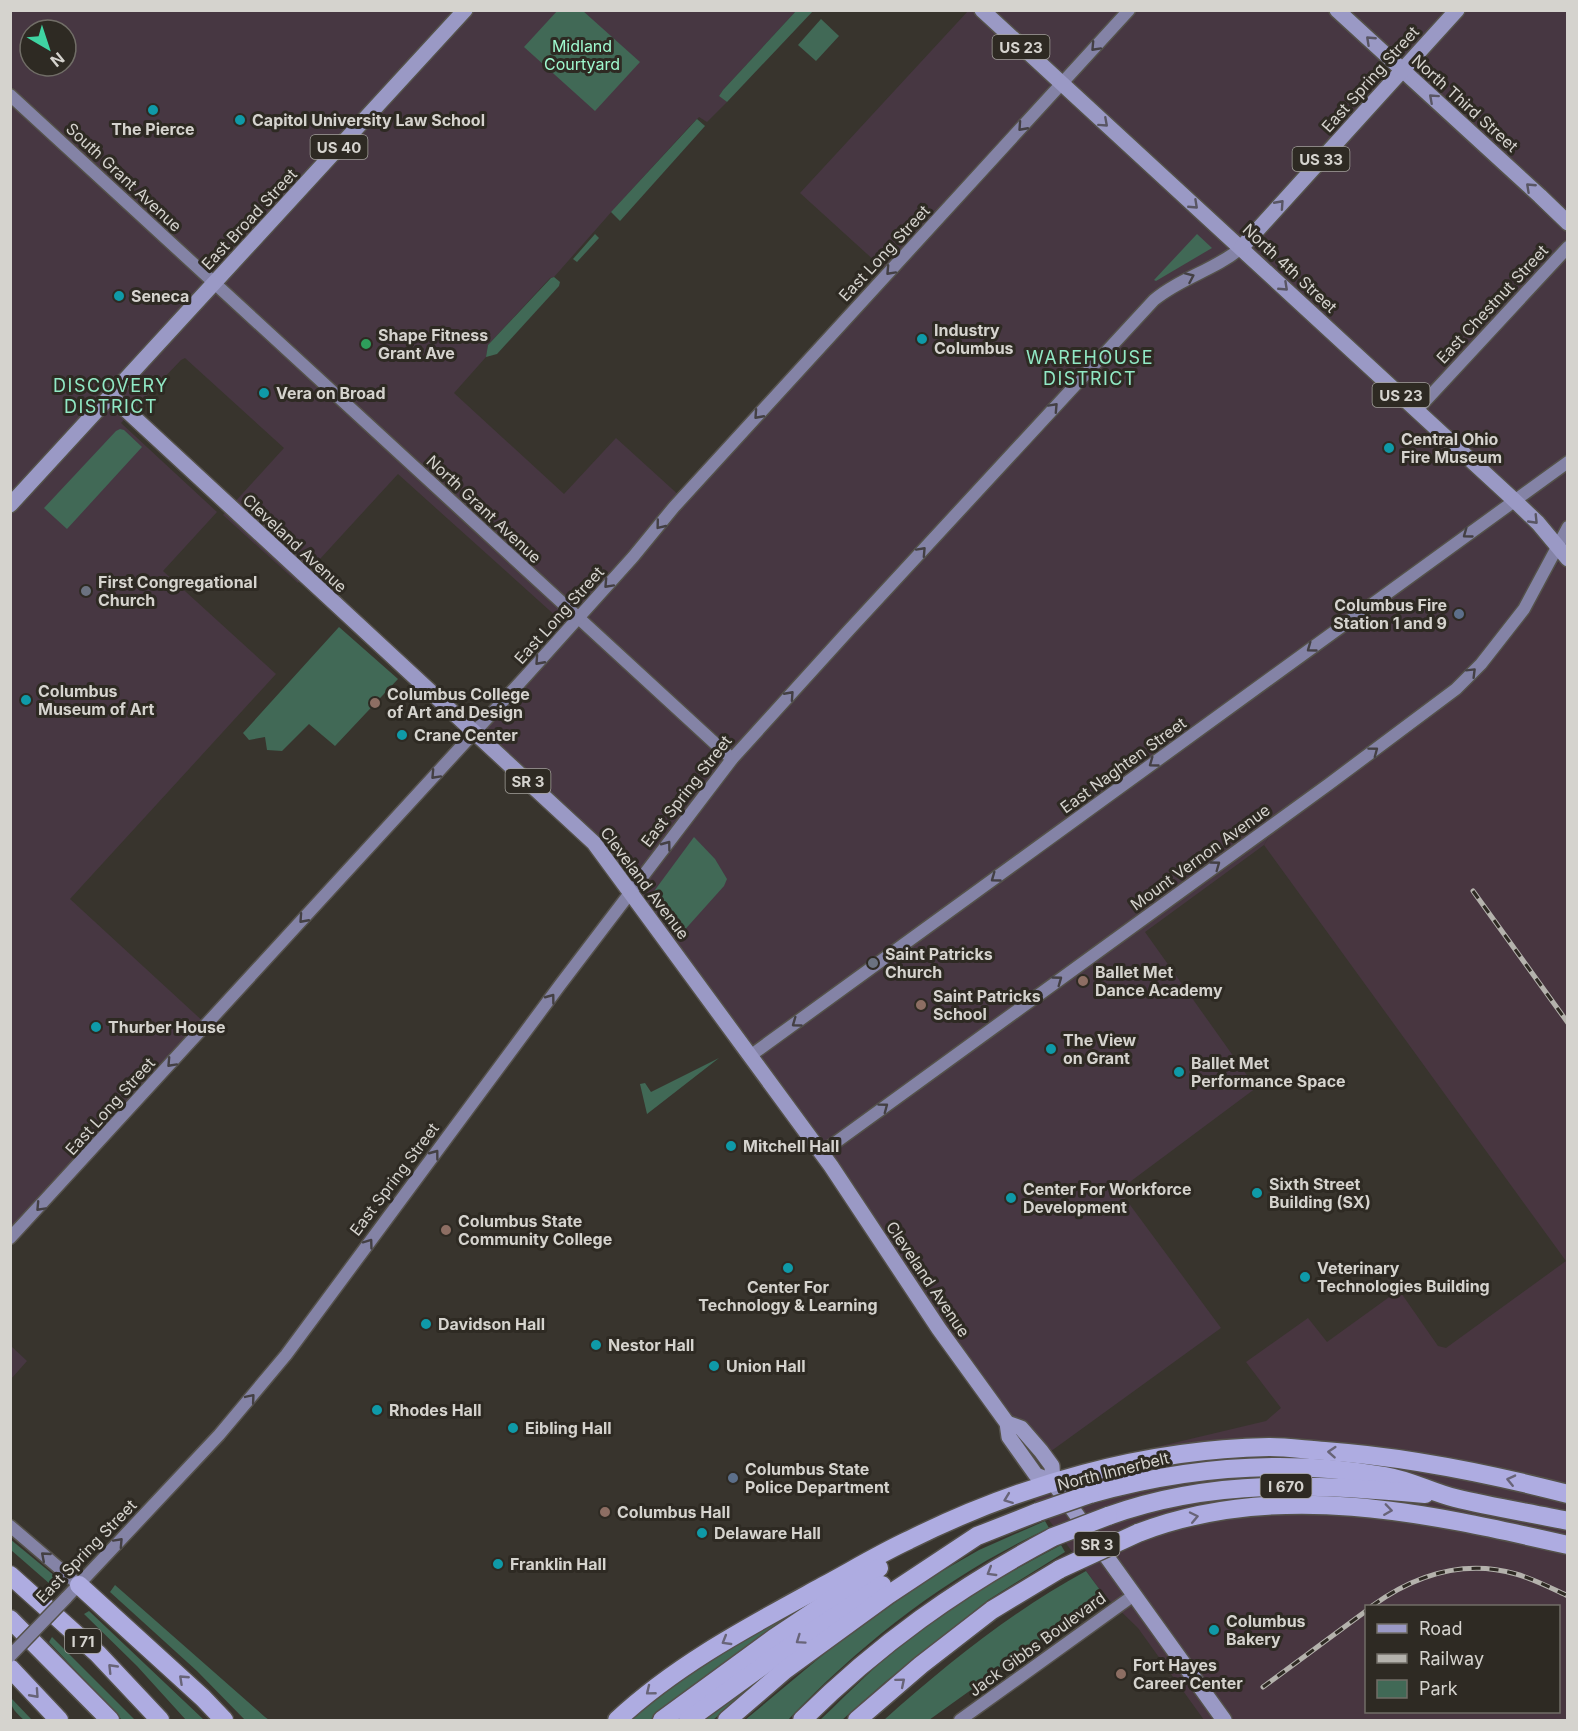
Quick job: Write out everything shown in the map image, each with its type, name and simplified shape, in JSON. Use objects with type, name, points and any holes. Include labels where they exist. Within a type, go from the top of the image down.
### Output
[{"type":"highway","points":[[617,1720],[661,1682],[744,1630],[909,1540],[963,1516],[1053,1482],[1117,1465],[1172,1455],[1273,1447],[1442,1464],[1568,1494]]},
{"type":"highway","name":"North Innerbelt","points":[[728,1720],[832,1634],[977,1536],[1064,1502],[1145,1480],[1204,1471],[1258,1468],[1299,1468],[1385,1476],[1414,1482],[1454,1497],[1568,1521]]},
{"type":"highway","name":"I 670","points":[[802,1720],[860,1664],[967,1586],[1074,1528],[1121,1511],[1212,1490],[1257,1486],[1309,1485],[1454,1497]]},
{"type":"highway","points":[[856,1720],[921,1665],[992,1610],[1060,1569],[1138,1533],[1193,1517],[1244,1507],[1281,1504],[1340,1505],[1420,1515],[1568,1545]]},
{"type":"highway","points":[[662,1720],[807,1615],[906,1550],[963,1516]]},
{"type":"highway","points":[[688,1720],[779,1654],[902,1571],[977,1536]]},
{"type":"highway","name":"I 71","points":[[10,1575],[98,1654],[160,1720]]},
{"type":"highway","points":[[79,1585],[196,1691],[224,1720]]},
{"type":"highway","points":[[10,1619],[110,1720]]},
{"type":"highway","points":[[10,1668],[59,1720]]},
{"type":"highway","points":[[61,1670],[100,1720]]},
{"type":"main road","name":"East Broad Street","points":[[10,505],[465,10]]},
{"type":"main road","name":"North 4th Street","points":[[982,10],[1418,410],[1514,500],[1568,559]]},
{"type":"main road","name":"East Long Street","points":[[10,1239],[578,618],[674,507],[1129,10]]},
{"type":"main road","name":"North Third Street","points":[[1337,10],[1568,223]]},
{"type":"main road","name":"East Spring Street","points":[[10,1656],[219,1435],[286,1355],[732,759],[870,606],[1154,300],[1175,284],[1209,269],[1240,248],[1457,10]]},
{"type":"main road","name":"South Grant Avenue","points":[[10,95],[214,283]]},
{"type":"main road","name":"East Chestnut Street","points":[[1418,410],[1568,247]]},
{"type":"main road","name":"North Grant Avenue","points":[[214,283],[732,759]]},
{"type":"main road","name":"Cleveland Avenue","points":[[111,396],[590,838],[632,892],[821,1153],[939,1329],[1007,1423],[1021,1428],[1052,1466],[1053,1482],[1224,1720]]},
{"type":"main road","name":"East Naghten Street","points":[[750,1056],[1568,462]]},
{"type":"main road","name":"Mount Vernon Avenue","points":[[821,1153],[1456,689],[1481,664],[1524,609],[1568,528]]},
{"type":"main road","points":[[10,1526],[79,1585]]},
{"type":"main road","name":"Jack Gibbs Boulevard","points":[[960,1720],[1134,1595]]},
{"type":"shaded area","points":[[11,11],[796,11],[723,90],[719,96],[727,102],[707,122],[699,117],[690,126],[554,277],[550,278],[488,345],[486,357],[454,393],[564,494],[616,438],[682,498],[888,273],[800,193],[968,11],[1567,11],[1567,550],[1514,630],[1487,664],[1278,821],[1264,845],[1145,932],[1256,1088],[1119,1190],[1221,1328],[1036,1462],[602,853],[474,732],[569,628],[398,474],[298,583],[223,515],[284,448],[185,358],[121,423],[217,512],[163,571],[276,674],[70,899],[207,1025],[11,1238]]},
{"type":"shaded area","points":[[1567,550],[1567,1720],[1204,1720],[1138,1628],[1103,1594],[1022,1483],[1081,1465],[1266,1421],[1281,1408],[1246,1362],[1308,1318],[1327,1342],[1399,1290],[1438,1346],[1446,1348],[1566,1261],[1264,845],[1278,821],[1453,695],[1514,630]]},
{"type":"shaded area","points":[[11,1346],[27,1361],[11,1379]]},
{"type":"green space","name":"Midland Courtyard","points":[[558,10],[583,11],[640,62],[595,111],[524,47]]},
{"type":"green space","points":[[796,11],[813,11],[727,102],[719,96],[723,90]]},
{"type":"green space","points":[[821,19],[839,36],[816,61],[798,45]]},
{"type":"green space","points":[[697,119],[705,126],[620,221],[611,212]]},
{"type":"green space","points":[[595,234],[599,238],[577,262],[573,259]]},
{"type":"green space","points":[[1197,234],[1212,248],[1156,281],[1154,280]]},
{"type":"green space","points":[[554,277],[560,282],[559,286],[497,354],[486,357],[488,345]]},
{"type":"green space","points":[[120,429],[142,447],[67,529],[44,508]]},
{"type":"green space","points":[[339,627],[398,679],[335,746],[309,724],[282,751],[267,750],[265,737],[249,740],[243,733]]},
{"type":"green space","points":[[694,837],[715,859],[727,879],[724,886],[681,934],[652,894]]},
{"type":"green space","points":[[719,1058],[647,1114],[640,1084],[645,1083],[651,1092]]},
{"type":"green space","points":[[1045,1521],[1049,1528],[977,1566],[877,1637],[846,1663],[788,1720],[745,1720],[830,1649],[925,1581],[979,1550]]},
{"type":"green space","points":[[10,1539],[56,1577],[50,1584],[11,1550]]},
{"type":"green space","points":[[1061,1545],[1065,1552],[988,1600],[885,1682],[842,1720],[820,1720],[880,1662],[919,1630],[971,1595]]},
{"type":"green space","points":[[1086,1571],[1100,1590],[1099,1600],[1091,1609],[1084,1609],[929,1720],[884,1720],[1006,1621]]},
{"type":"green space","points":[[115,1585],[269,1720],[245,1720],[197,1671],[110,1592]]},
{"type":"green space","points":[[811,1601],[812,1603],[691,1688],[650,1720],[625,1720],[681,1675]]},
{"type":"green space","points":[[89,1611],[204,1720],[186,1720],[137,1666],[84,1614]]},
{"type":"green space","points":[[52,1637],[135,1720],[122,1720],[49,1642]]},
{"type":"green space","points":[[749,1685],[751,1687],[713,1720],[700,1720]]},
{"type":"green space","points":[[10,1698],[32,1720],[24,1720],[19,1715]]},
{"type":"railway","points":[[1473,891],[1568,1023]]},
{"type":"railway","points":[[1373,1605],[1388,1595],[1423,1578],[1459,1569],[1478,1568],[1523,1576],[1568,1596]]},
{"type":"railway","points":[[1263,1687],[1365,1612]]},
{"type":"place","name":"The Pierce","points":[[153,110]]},
{"type":"place","name":"Capitol University Law School","points":[[240,120]]},
{"type":"place","name":"Seneca","points":[[119,296]]},
{"type":"place","name":"Industry Columbus","points":[[922,339]]},
{"type":"place","name":"Shape Fitness Grant Ave","points":[[366,344]]},
{"type":"place","name":"Vera on Broad","points":[[264,393]]},
{"type":"place","name":"Central Ohio Fire Museum","points":[[1389,448]]},
{"type":"place","name":"First Congregational Church","points":[[86,591]]},
{"type":"place","name":"Columbus Fire Station 1 and 9","points":[[1459,614]]},
{"type":"place","name":"Columbus Museum of Art","points":[[26,700]]},
{"type":"place","name":"Columbus College of Art and Design","points":[[375,703]]},
{"type":"place","name":"Crane Center","points":[[402,735]]},
{"type":"place","name":"Saint Patricks Church","points":[[873,963]]},
{"type":"place","name":"Ballet Met Dance Academy","points":[[1083,981]]},
{"type":"place","name":"Saint Patricks School","points":[[921,1005]]},
{"type":"place","name":"Thurber House","points":[[96,1027]]},
{"type":"place","name":"The View on Grant","points":[[1051,1049]]},
{"type":"place","name":"Ballet Met Performance Space","points":[[1179,1072]]},
{"type":"place","name":"Mitchell Hall","points":[[731,1146]]},
{"type":"place","name":"Sixth Street Building (SX)","points":[[1257,1193]]},
{"type":"place","name":"Center For Workforce Development","points":[[1011,1198]]},
{"type":"place","name":"Columbus State Community College","points":[[446,1230]]},
{"type":"place","name":"Center For Technology & Learning","points":[[788,1268]]},
{"type":"place","name":"Veterinary Technologies Building","points":[[1305,1277]]},
{"type":"place","name":"Davidson Hall","points":[[426,1324]]},
{"type":"place","name":"Nestor Hall","points":[[596,1345]]},
{"type":"place","name":"Union Hall","points":[[714,1366]]},
{"type":"place","name":"Rhodes Hall","points":[[377,1410]]},
{"type":"place","name":"Eibling Hall","points":[[513,1428]]},
{"type":"place","name":"Columbus State Police Department","points":[[733,1478]]},
{"type":"place","name":"Columbus Hall","points":[[605,1512]]},
{"type":"place","name":"Delaware Hall","points":[[702,1533]]},
{"type":"place","name":"Franklin Hall","points":[[498,1564]]},
{"type":"place","name":"Columbus Bakery","points":[[1214,1630]]},
{"type":"place","name":"Fort Hayes Career Center","points":[[1121,1674]]},
{"type":"district","name":"WAREHOUSE DISTRICT","points":[[1090,367]]},
{"type":"district","name":"DISCOVERY DISTRICT","points":[[111,395]]}]
